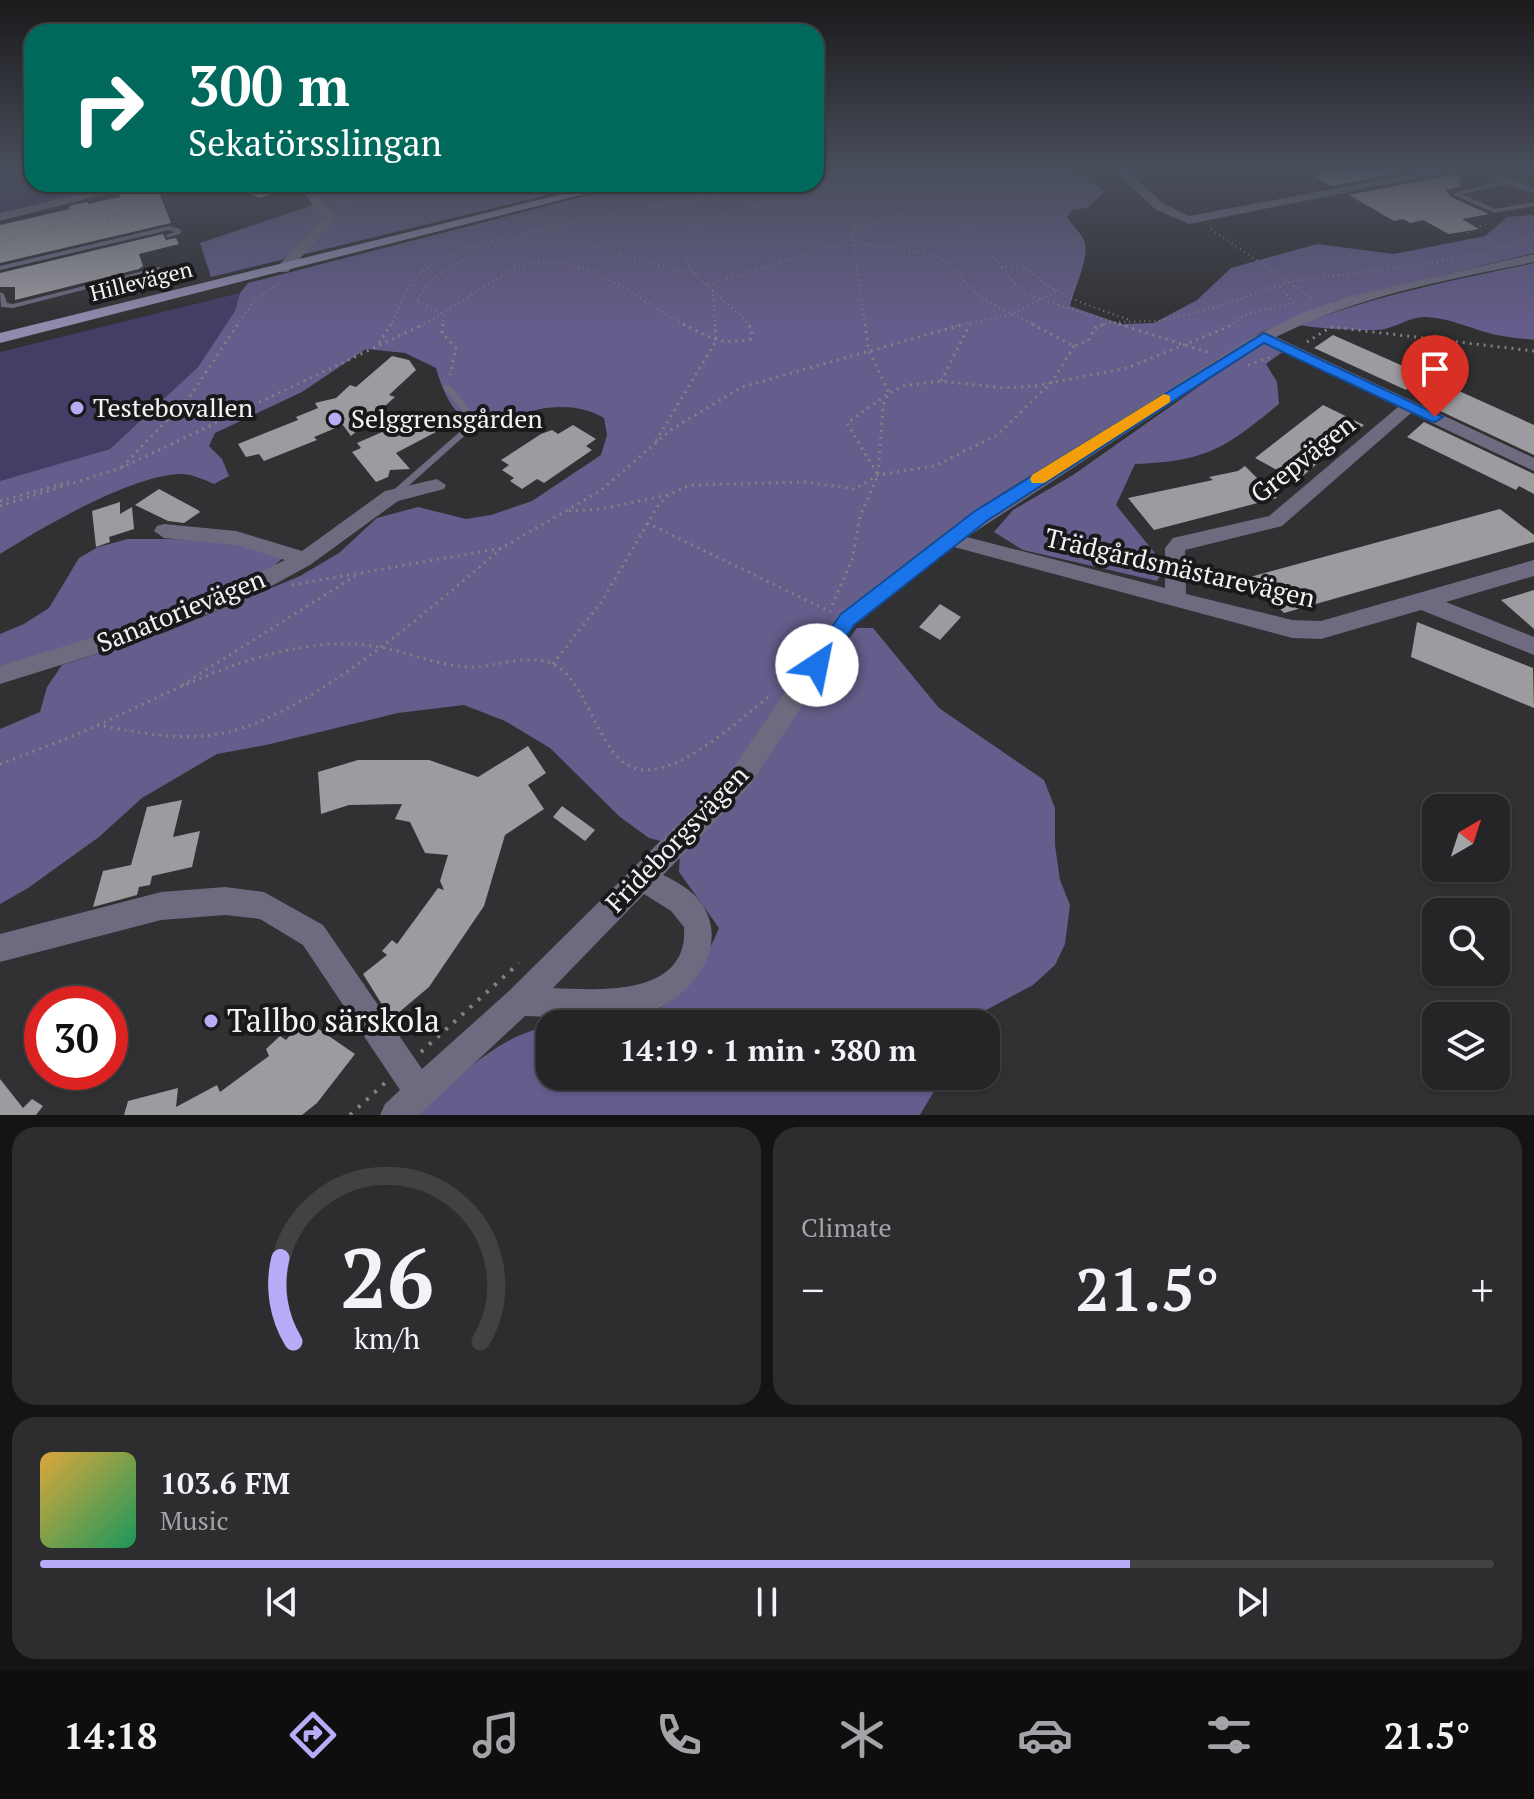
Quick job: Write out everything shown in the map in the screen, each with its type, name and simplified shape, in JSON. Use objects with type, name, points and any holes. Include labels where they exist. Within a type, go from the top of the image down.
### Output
[{"type":"street","points":[[283,269],[327,221]]},
{"type":"street","name":"Hillevägen","points":[[0,338],[472,221]]},
{"type":"street","name":"Frideborgsvägen","points":[[396,1115],[519,1001],[740,779],[833,618],[953,538],[982,515],[1264,337],[1327,308],[1415,284],[1534,258]]},
{"type":"street","points":[[1264,337],[1534,465]]},
{"type":"street","name":"Grepvägen","points":[[1176,597],[1175,548],[1180,543],[1275,521],[1411,405]]},
{"type":"street","name":"Sanatorievägen","points":[[0,675],[224,600],[303,560],[392,496],[437,485]]},
{"type":"street","points":[[164,531],[222,535],[281,548],[303,560]]},
{"type":"street","name":"Trädgårdsmästarevägen","points":[[953,538],[966,545],[1292,629],[1321,630],[1534,568]]},
{"type":"street","points":[[1423,602],[1534,646]]},
{"type":"street","points":[[519,1001],[601,1003],[645,1000],[682,978],[699,942],[693,914],[671,894],[641,878]]},
{"type":"street","points":[[0,948],[34,942],[161,906],[225,901],[264,906],[313,935],[420,1093]]},
{"type":"lane","points":[[0,268],[63,256],[169,228],[178,230],[178,233],[168,236]]},
{"type":"lane","points":[[0,294],[4,305],[13,306],[159,269]]},
{"type":"lane","points":[[392,496],[476,422],[447,387]]},
{"type":"path","points":[[0,241],[85,221]]},
{"type":"path","points":[[108,221],[114,242]]},
{"type":"path","points":[[444,314],[416,301],[432,279],[475,253],[572,221]]},
{"type":"path","points":[[0,506],[119,469],[444,314],[516,269],[537,262],[557,259],[575,264],[631,291],[698,334],[716,341],[744,343],[751,339],[752,330],[686,263],[684,244],[690,231],[708,221]]},
{"type":"path","points":[[857,221],[853,240],[869,351],[889,393]]},
{"type":"path","points":[[853,240],[849,237],[852,232],[881,221]]},
{"type":"path","points":[[965,221],[1023,294],[1178,346],[1249,366],[1291,349],[1331,327],[1534,351]]},
{"type":"path","points":[[1205,221],[1327,308]]},
{"type":"path","points":[[1467,233],[1485,226],[1488,221]]},
{"type":"path","points":[[55,228],[63,256]]},
{"type":"path","points":[[377,347],[398,314],[410,284],[424,269],[461,250],[527,230],[555,230],[602,250],[698,275]]},
{"type":"path","points":[[974,232],[999,235],[1021,266],[1057,291],[1086,305],[1134,321]]},
{"type":"path","points":[[566,511],[601,509],[668,495],[690,485],[806,482],[855,489],[878,475],[935,466],[997,435],[1051,383],[1074,346],[1088,341],[1095,328],[1109,323],[1160,321],[1220,306],[1288,282],[1420,265],[1491,252],[1534,235]]},
{"type":"path","points":[[708,285],[853,240],[931,255],[946,261],[963,283],[980,297],[1074,346]]},
{"type":"path","points":[[1001,267],[1021,266]]},
{"type":"path","points":[[0,501],[119,469],[191,395],[253,302],[282,283],[283,269]]},
{"type":"path","points":[[878,475],[847,423],[903,386],[941,381],[1005,388],[1051,383],[1127,368],[1235,324],[1247,314],[1294,303],[1279,286]]},
{"type":"path","points":[[653,446],[716,341],[713,290]]},
{"type":"path","points":[[97,725],[157,736],[214,735],[253,725],[311,694],[380,650],[502,548],[600,491],[672,429],[742,387],[1012,314],[1057,291]]},
{"type":"path","points":[[444,314],[442,333],[456,348],[447,387]]},
{"type":"path","points":[[941,381],[971,323]]},
{"type":"path","points":[[647,523],[833,618],[852,560],[860,516],[878,475],[883,405],[889,393]]},
{"type":"path","points":[[553,664],[602,601],[647,523],[668,495]]},
{"type":"path","points":[[283,587],[502,548]]},
{"type":"path","points":[[172,691],[358,574]]},
{"type":"path","points":[[0,764],[172,691],[273,655],[322,646],[355,644],[450,665],[486,668],[528,661],[553,664],[569,674],[580,690],[613,753],[629,767],[645,770],[673,762],[698,748],[772,695]]},
{"type":"path","points":[[350,1115],[519,963]]},
{"type":"shaded area","points":[[265,221],[440,221],[211,277],[200,243]]},
{"type":"shaded area","points":[[488,221],[1070,221],[1082,237],[1086,250],[1070,306],[1121,324],[1154,323],[1197,300],[1231,268],[1317,244],[1394,254],[1485,236],[1502,221],[1534,221],[1534,253],[1336,301],[1259,333],[1002,493],[840,615],[811,653],[727,782],[664,842],[649,838],[620,817],[550,748],[505,721],[464,705],[398,713],[217,754],[142,798],[99,837],[28,888],[0,904],[0,729],[40,712],[47,687],[62,665],[166,632],[300,576],[339,553],[377,518],[418,507],[466,519],[491,515],[532,501],[601,455],[607,435],[604,418],[592,412],[556,407],[485,425],[475,424],[466,420],[452,405],[436,368],[405,353],[366,349],[302,392],[215,433],[209,446],[222,459],[229,476],[214,484],[179,474],[136,484],[86,505],[0,554],[0,481],[110,449],[198,367],[235,311],[240,293],[248,283]]},
{"type":"shaded area","points":[[1534,263],[1534,340],[1497,335],[1426,317],[1379,330],[1300,325],[1386,297]]},
{"type":"shaded area","name":"Testebovallen","points":[[240,293],[235,311],[198,367],[110,449],[0,481],[0,352]]},
{"type":"shaded area","points":[[1262,342],[1285,350],[1266,364],[1277,382],[1279,404],[1213,450],[1180,460],[1135,464],[1116,505],[1166,567],[1157,581],[1023,550],[994,532],[1013,510],[1073,475]]},
{"type":"shaded area","points":[[128,539],[230,543],[269,551],[283,558],[264,575],[97,639],[0,667],[0,634],[24,624],[49,608],[79,558],[98,547]]},
{"type":"shaded area","points":[[857,628],[873,628],[939,708],[1044,780],[1055,808],[1055,845],[1060,880],[1070,905],[1065,944],[1055,965],[1033,985],[987,1010],[656,1010],[684,988],[719,928],[679,872],[680,854]]},
{"type":"shaded area","points":[[536,1030],[536,1090],[935,1090],[920,1115],[417,1115],[494,1049]]},
{"type":"building","points":[[17,221],[171,223],[0,263],[0,225]]},
{"type":"building","points":[[1425,221],[1465,221],[1479,229],[1449,234]]},
{"type":"building","points":[[163,234],[166,240],[176,238],[179,244],[139,254],[143,266],[139,269],[15,300],[15,287],[0,287],[0,273]]},
{"type":"building","points":[[1333,335],[1423,375],[1406,390],[1314,348]]},
{"type":"building","name":"Selggrensgården","points":[[392,356],[409,360],[416,370],[389,395],[395,397],[351,436],[343,425],[314,437],[317,440],[264,461],[259,454],[246,457],[238,444],[298,420],[296,417],[318,408],[315,403],[336,398],[350,385],[356,387]]},
{"type":"building","points":[[1448,386],[1534,425],[1534,455],[1438,410],[1442,406],[1431,402]]},
{"type":"building","points":[[1323,405],[1364,425],[1343,442],[1337,439],[1313,458],[1319,462],[1297,481],[1255,458]]},
{"type":"building","points":[[421,415],[436,432],[396,453],[410,469],[390,470],[388,477],[376,482],[352,452],[361,448],[357,443]]},
{"type":"building","points":[[1424,422],[1534,474],[1534,494],[1519,486],[1516,490],[1407,437]]},
{"type":"building","points":[[573,425],[596,439],[586,446],[592,450],[544,483],[537,479],[522,489],[510,481],[514,478],[502,470],[509,465],[501,460],[541,434],[552,430],[558,434]]},
{"type":"building","points":[[1245,466],[1277,498],[1154,530],[1128,498],[1213,480],[1209,477],[1238,471]]},
{"type":"building","points":[[159,489],[200,512],[184,523],[168,521],[135,505]]},
{"type":"building","points":[[120,502],[120,514],[132,507],[134,529],[109,537],[110,542],[96,547],[92,511]]},
{"type":"building","points":[[1500,509],[1534,535],[1534,542],[1284,613],[1250,577]]},
{"type":"building","points":[[1534,590],[1534,629],[1501,600]]},
{"type":"building","points":[[940,604],[961,617],[940,640],[919,627]]},
{"type":"building","points":[[1417,622],[1533,668],[1534,708],[1411,657]]},
{"type":"building","points":[[528,746],[546,773],[528,785],[544,809],[505,835],[484,906],[429,987],[391,1019],[363,974],[387,955],[382,951],[392,940],[397,944],[438,888],[444,890],[440,881],[448,855],[425,853],[410,822],[395,819],[402,804],[349,805],[321,814],[318,772],[358,760],[429,760],[478,777]]},
{"type":"building","points":[[182,800],[173,837],[200,831],[192,867],[152,876],[150,885],[139,887],[137,895],[93,907],[103,871],[131,865],[147,807]]},
{"type":"building","points":[[562,806],[595,830],[585,841],[553,817]]},
{"type":"building","points":[[304,1019],[355,1054],[317,1103],[302,1115],[124,1115],[128,1101],[178,1088],[176,1107],[217,1085],[220,1092],[269,1056],[266,1049],[280,1036],[286,1040]]},
{"type":"building","points":[[0,1079],[23,1108],[32,1099],[43,1106],[36,1115],[0,1115]]},
{"type":"slow traffic","points":[[1038,479],[1164,399]]},
{"type":"place","name":"Testebovallen","points":[[77,408]]},
{"type":"place","name":"Selggrensgården","points":[[335,419]]},
{"type":"place","name":"Tallbo särskola","points":[[211,1021]]},
{"type":"route","points":[[817,665],[847,619],[982,515],[1264,337],[1435,417]]}]
